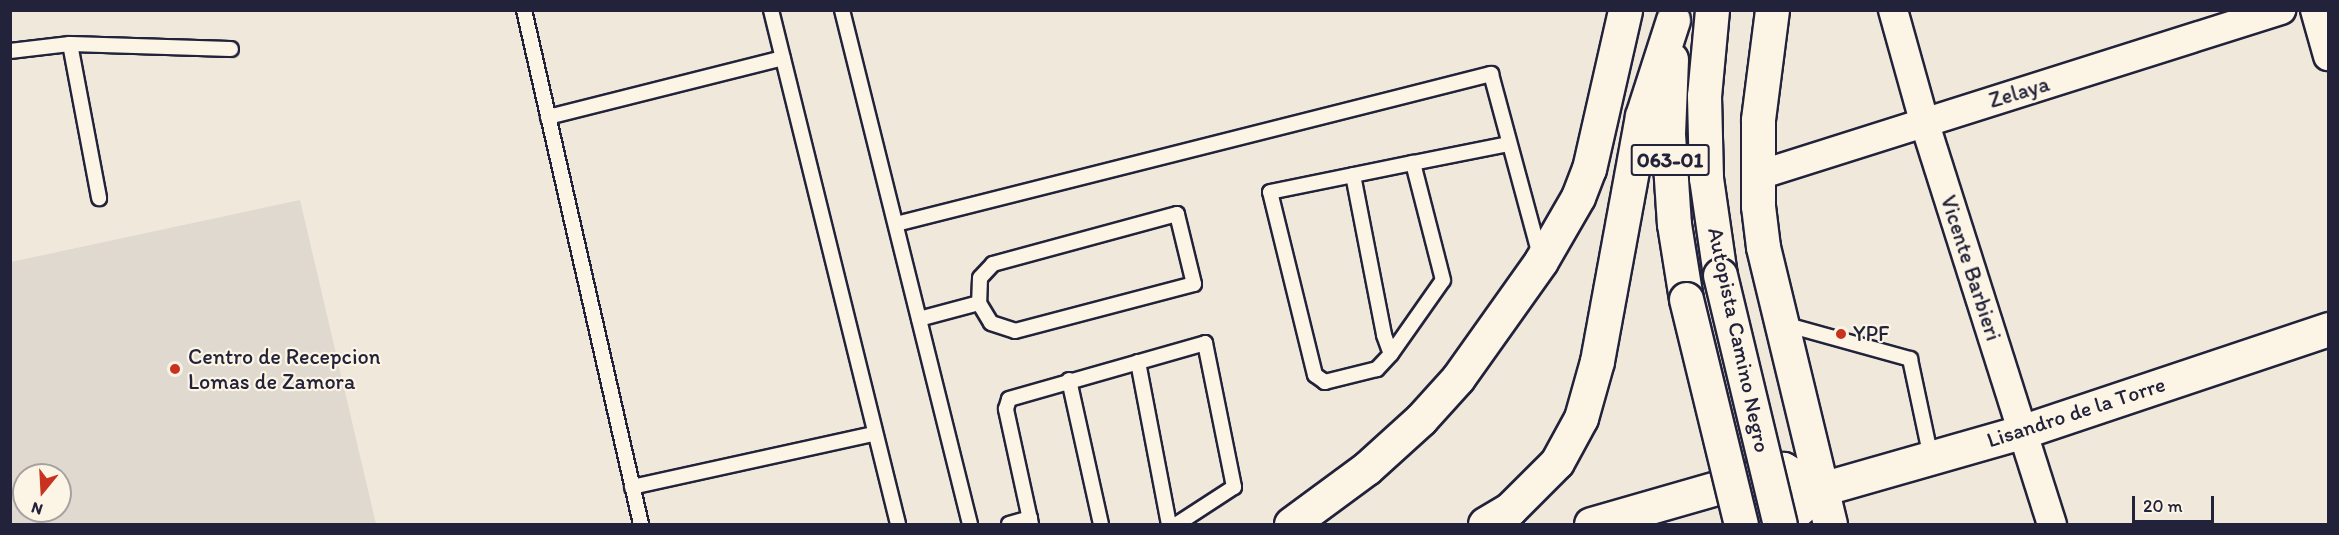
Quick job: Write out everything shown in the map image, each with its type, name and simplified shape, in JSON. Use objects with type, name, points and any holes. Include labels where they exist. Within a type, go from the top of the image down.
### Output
[{"type":"main road","points":[[1292,525],[1367,468],[1421,419],[1458,378],[1541,261],[1578,197],[1589,169],[1624,10]]},
{"type":"main road","name":"Autopista Camino Negro","points":[[1712,10],[1704,108],[1706,178],[1720,275],[1780,525]]},
{"type":"main road","points":[[1772,10],[1758,120],[1756,176],[1763,247],[1830,525]]},
{"type":"main road","points":[[1485,525],[1510,509],[1557,462],[1581,418],[1597,361],[1642,116],[1674,15]]},
{"type":"main road","name":"Autopista Camino Negro","points":[[1674,15],[1668,134],[1674,224],[1686,299],[1744,525]]},
{"type":"main road","name":"Lisandro de la Torre","points":[[1821,489],[2024,431],[2328,329]]},
{"type":"main road","points":[[1591,525],[1783,470],[1821,489]]},
{"type":"main road","points":[[1744,525],[1795,512],[1821,489]]},
{"type":"street","name":"Vicente Barbieri","points":[[1893,10],[1924,122],[2052,525]]},
{"type":"street","name":"Zelaya","points":[[1756,176],[2282,10]]},
{"type":"street","points":[[2315,10],[2328,56]]},
{"type":"lane","points":[[524,10],[641,525]]},
{"type":"lane","points":[[771,10],[898,525]]},
{"type":"lane","points":[[842,10],[970,525]]},
{"type":"lane","points":[[10,51],[70,44],[231,49]]},
{"type":"lane","points":[[70,44],[99,198]]},
{"type":"lane","points":[[548,117],[783,58]]},
{"type":"lane","points":[[896,224],[1491,74],[1541,261]]},
{"type":"lane","points":[[1413,163],[1443,280],[1391,354],[1377,369],[1325,382],[1315,375],[1270,192],[1353,175],[1413,163],[1509,144]]},
{"type":"lane","points":[[1353,175],[1384,335],[1391,354]]},
{"type":"lane","points":[[1177,214],[1194,285],[1015,330],[991,323],[979,303],[980,278],[993,264],[1177,214]]},
{"type":"lane","points":[[919,319],[979,303]]},
{"type":"lane","points":[[1781,324],[1910,359],[1931,458]]},
{"type":"lane","points":[[1009,525],[1031,521],[1006,409],[1009,399],[1205,343],[1234,487],[1177,525]]},
{"type":"lane","points":[[1138,362],[1168,525]]},
{"type":"lane","points":[[1069,380],[1101,525]]},
{"type":"lane","points":[[632,487],[874,434]]},
{"type":"shaded area","name":"Centro de Recepcion Lomas de Zamora","points":[[300,200],[376,524],[11,524],[11,262]]},
{"type":"place","name":"YPF","points":[[1841,334]]},
{"type":"place","name":"Centro de Recepcion Lomas de Zamora","points":[[175,369]]}]
